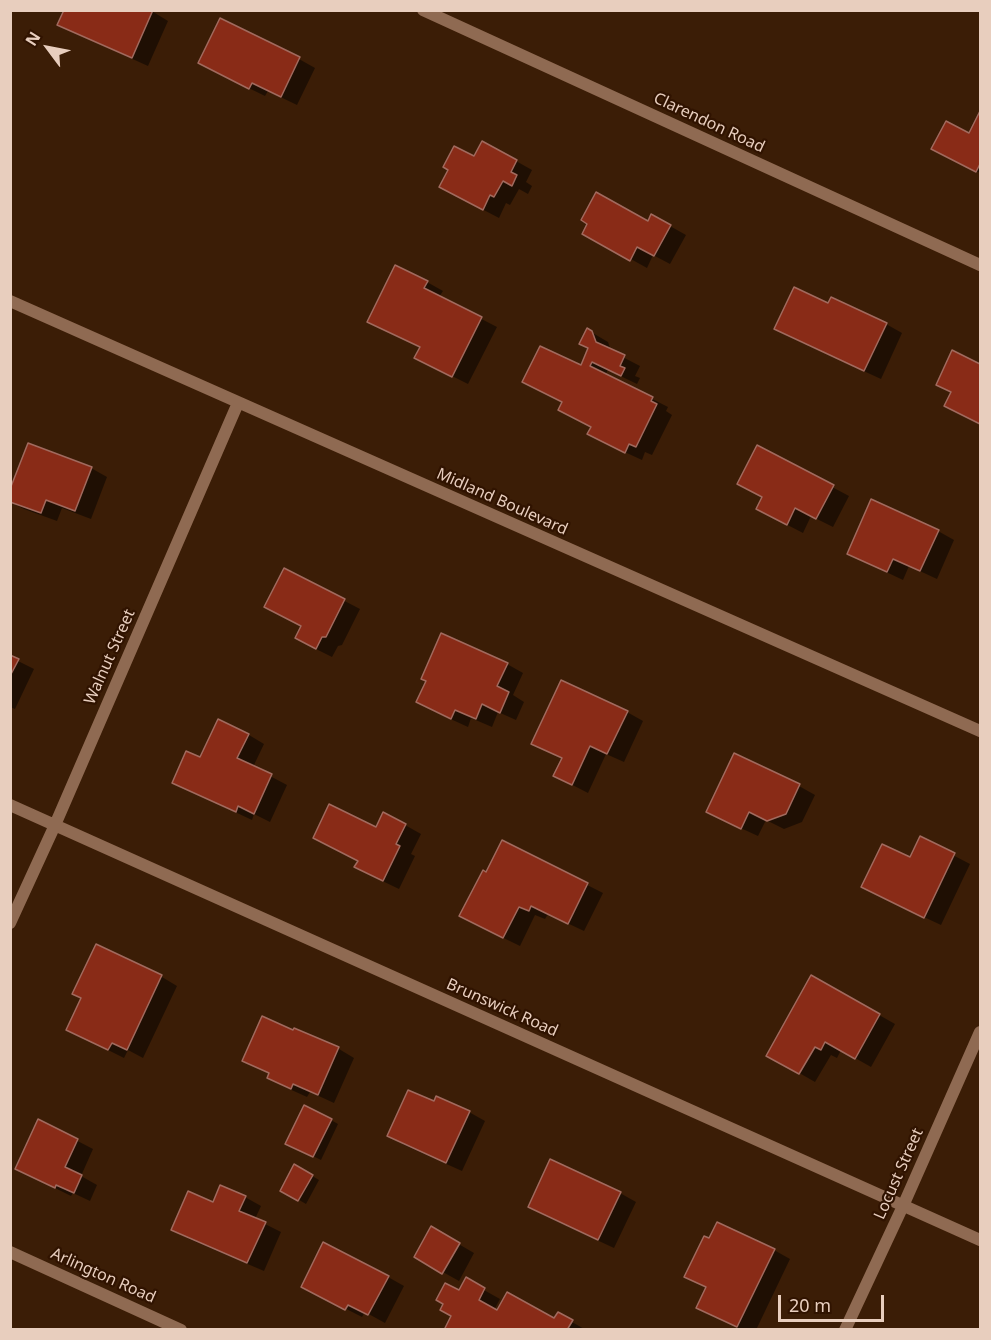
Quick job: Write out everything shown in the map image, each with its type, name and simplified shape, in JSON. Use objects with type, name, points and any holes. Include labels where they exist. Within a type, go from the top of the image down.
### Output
[{"type":"street","name":"Clarendon Road","points":[[423,10],[981,265]]},
{"type":"street","name":"Midland Boulevard","points":[[10,301],[981,731]]},
{"type":"street","name":"Walnut Street","points":[[10,923],[55,825],[238,403]]},
{"type":"street","name":"Brunswick Road","points":[[10,805],[981,1240]]},
{"type":"street","name":"Locust Street","points":[[845,1329],[981,1032]]},
{"type":"street","name":"Arlington Road","points":[[10,1252],[181,1329]]},
{"type":"building","points":[[64,10],[153,10],[132,58],[57,25]]},
{"type":"building","points":[[220,18],[300,57],[281,97],[252,83],[249,89],[198,63]]},
{"type":"building","points":[[980,111],[980,164],[976,172],[931,149],[946,121],[969,133]]},
{"type":"building","points":[[482,141],[517,160],[511,172],[517,175],[512,186],[503,181],[494,197],[490,195],[483,210],[439,187],[448,170],[443,167],[454,146],[474,156]]},
{"type":"building","points":[[596,192],[648,221],[651,214],[671,225],[654,256],[637,247],[630,261],[582,234],[587,224],[581,220]]},
{"type":"building","points":[[395,265],[428,281],[424,288],[482,317],[452,377],[414,358],[420,347],[367,322]]},
{"type":"building","points":[[794,287],[828,303],[831,297],[887,323],[864,371],[774,329]]},
{"type":"building","points":[[587,328],[592,331],[596,342],[625,355],[620,366],[625,368],[621,376],[592,362],[590,366],[653,397],[651,401],[657,404],[636,447],[629,444],[625,453],[587,434],[591,427],[558,410],[562,402],[522,382],[540,346],[581,365],[588,348],[579,344]]},
{"type":"building","points":[[952,350],[980,364],[980,424],[944,406],[951,392],[936,385]]},
{"type":"building","points":[[28,443],[92,467],[75,511],[46,500],[41,513],[10,502],[10,489]]},
{"type":"building","points":[[757,445],[834,485],[816,519],[795,508],[787,525],[756,509],[762,497],[737,484]]},
{"type":"building","points":[[871,499],[939,530],[920,571],[893,559],[887,572],[847,554]]},
{"type":"building","points":[[284,568],[345,599],[326,637],[322,637],[316,649],[295,638],[301,626],[264,607]]},
{"type":"building","points":[[441,633],[508,663],[497,686],[509,692],[500,713],[482,704],[476,719],[455,710],[451,719],[416,702],[426,681],[421,679]]},
{"type":"building","points":[[10,655],[19,659],[10,676]]},
{"type":"building","points":[[561,680],[628,711],[607,754],[590,746],[572,785],[553,776],[562,758],[531,744]]},
{"type":"building","points":[[218,719],[249,734],[237,758],[272,774],[254,814],[238,806],[236,812],[172,783],[186,751],[200,757]]},
{"type":"building","points":[[734,753],[800,784],[786,814],[767,821],[749,812],[741,829],[706,812]]},
{"type":"building","points":[[329,804],[376,827],[383,812],[406,824],[396,844],[400,846],[383,881],[354,867],[358,861],[313,838]]},
{"type":"building","points":[[920,836],[955,853],[924,918],[861,887],[882,844],[910,857]]},
{"type":"building","points":[[502,840],[588,883],[568,924],[531,906],[529,911],[519,907],[503,938],[459,916],[483,870],[486,872]]},
{"type":"building","points":[[96,944],[162,975],[127,1050],[112,1043],[108,1050],[66,1030],[81,998],[72,994]]},
{"type":"building","points":[[811,975],[880,1014],[855,1059],[825,1042],[821,1050],[815,1047],[799,1074],[766,1056]]},
{"type":"building","points":[[262,1016],[339,1047],[318,1095],[293,1084],[291,1089],[267,1078],[269,1073],[242,1061]]},
{"type":"building","points":[[408,1090],[434,1101],[436,1096],[470,1111],[446,1163],[387,1136]]},
{"type":"building","points":[[304,1105],[332,1119],[313,1157],[285,1144]]},
{"type":"building","points":[[38,1119],[78,1139],[65,1167],[82,1175],[74,1193],[56,1185],[55,1188],[15,1169]]},
{"type":"building","points":[[550,1159],[621,1192],[598,1240],[528,1207]]},
{"type":"building","points":[[294,1164],[313,1175],[298,1201],[280,1191]]},
{"type":"building","points":[[220,1185],[246,1196],[239,1211],[266,1222],[247,1263],[171,1230],[188,1191],[213,1202]]},
{"type":"building","points":[[717,1222],[775,1249],[737,1327],[696,1308],[706,1287],[684,1277],[704,1236],[709,1238]]},
{"type":"building","points":[[431,1226],[460,1243],[442,1274],[414,1257]]},
{"type":"building","points":[[323,1242],[389,1276],[368,1315],[348,1305],[345,1310],[301,1287]]},
{"type":"building","points":[[466,1277],[485,1288],[479,1300],[497,1310],[507,1292],[554,1318],[558,1312],[573,1320],[567,1330],[444,1330],[451,1316],[440,1310],[443,1304],[436,1300],[445,1283],[459,1290]]}]
